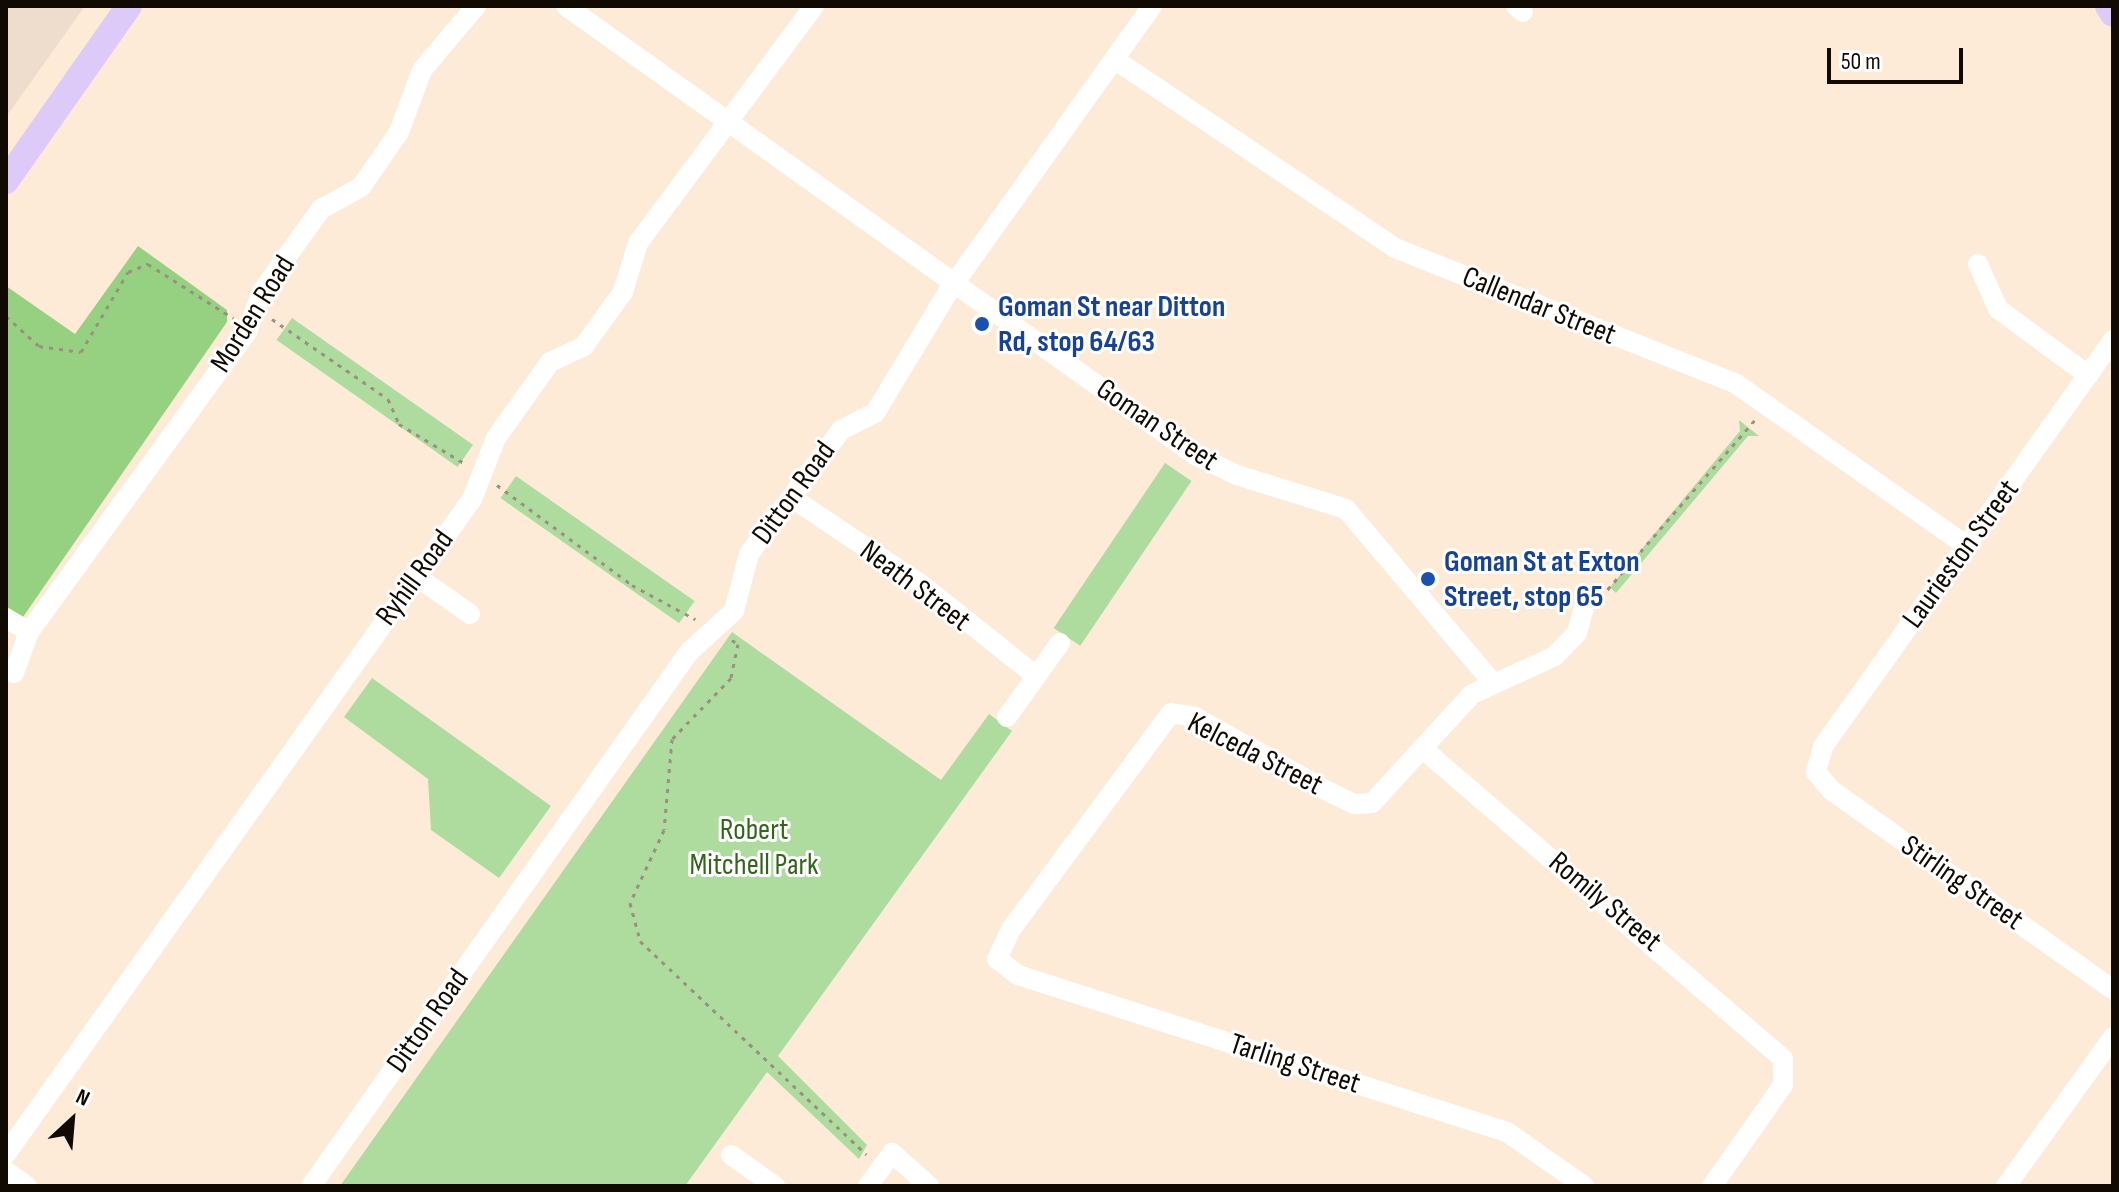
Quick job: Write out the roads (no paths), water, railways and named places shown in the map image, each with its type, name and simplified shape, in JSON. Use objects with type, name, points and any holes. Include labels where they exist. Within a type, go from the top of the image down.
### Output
[{"type":"main road","points":[[6,181],[129,6]]},
{"type":"main road","points":[[2108,6],[2113,14]]},
{"type":"street","name":"Morden Road","points":[[14,673],[29,632],[256,314],[262,291],[321,209],[361,187],[399,132],[422,70],[476,6]]},
{"type":"street","name":"Goman Street","points":[[566,6],[956,281],[1195,455],[1237,475],[1346,509],[1492,682]]},
{"type":"street","name":"Ryhill Road","points":[[6,1154],[485,476],[496,438],[550,362],[584,346],[623,292],[638,243],[814,6]]},
{"type":"street","name":"Ditton Road","points":[[311,1186],[689,652],[715,625],[734,611],[749,554],[841,430],[875,413],[956,281],[1152,6]]},
{"type":"street","name":"Callendar Street","points":[[1114,59],[1395,248],[1735,383],[1967,546]]},
{"type":"street","points":[[1978,264],[1998,309],[2100,370]]},
{"type":"street","name":"Laurieston Street","points":[[1816,772],[1823,747],[1967,546],[2100,370],[2113,340]]},
{"type":"street","name":"Neath Street","points":[[792,498],[922,585],[1036,676]]},
{"type":"street","points":[[416,576],[470,614]]},
{"type":"street","name":"Kelceda Street","points":[[997,959],[1011,929],[1171,713],[1195,717],[1354,804],[1382,798],[1472,694],[1492,682],[1555,656],[1577,633],[1584,607]]},
{"type":"street","points":[[6,618],[29,632]]},
{"type":"street","points":[[1007,717],[1060,643]]},
{"type":"street","name":"Romily Street","points":[[1423,749],[1783,1059],[1783,1085],[1712,1186]]},
{"type":"street","name":"Stirling Street","points":[[1816,772],[1831,790],[2113,990]]},
{"type":"street","name":"Tarling Street","points":[[997,959],[1018,975],[1507,1132],[1584,1186]]},
{"type":"street","points":[[2006,1186],[2113,1037]]},
{"type":"street","points":[[868,1186],[892,1153],[929,1186]]},
{"type":"street","points":[[731,1155],[775,1186]]},
{"type":"street","points":[[6,1171],[27,1186]]},
{"type":"place","name":"Goman St near Ditton Rd, stop 64/63","points":[[982,324]]},
{"type":"place","name":"Goman St at Exton Street, stop 65","points":[[1428,579]]},
{"type":"park label","name":"Robert Mitchell Park","points":[[754,847]]}]
